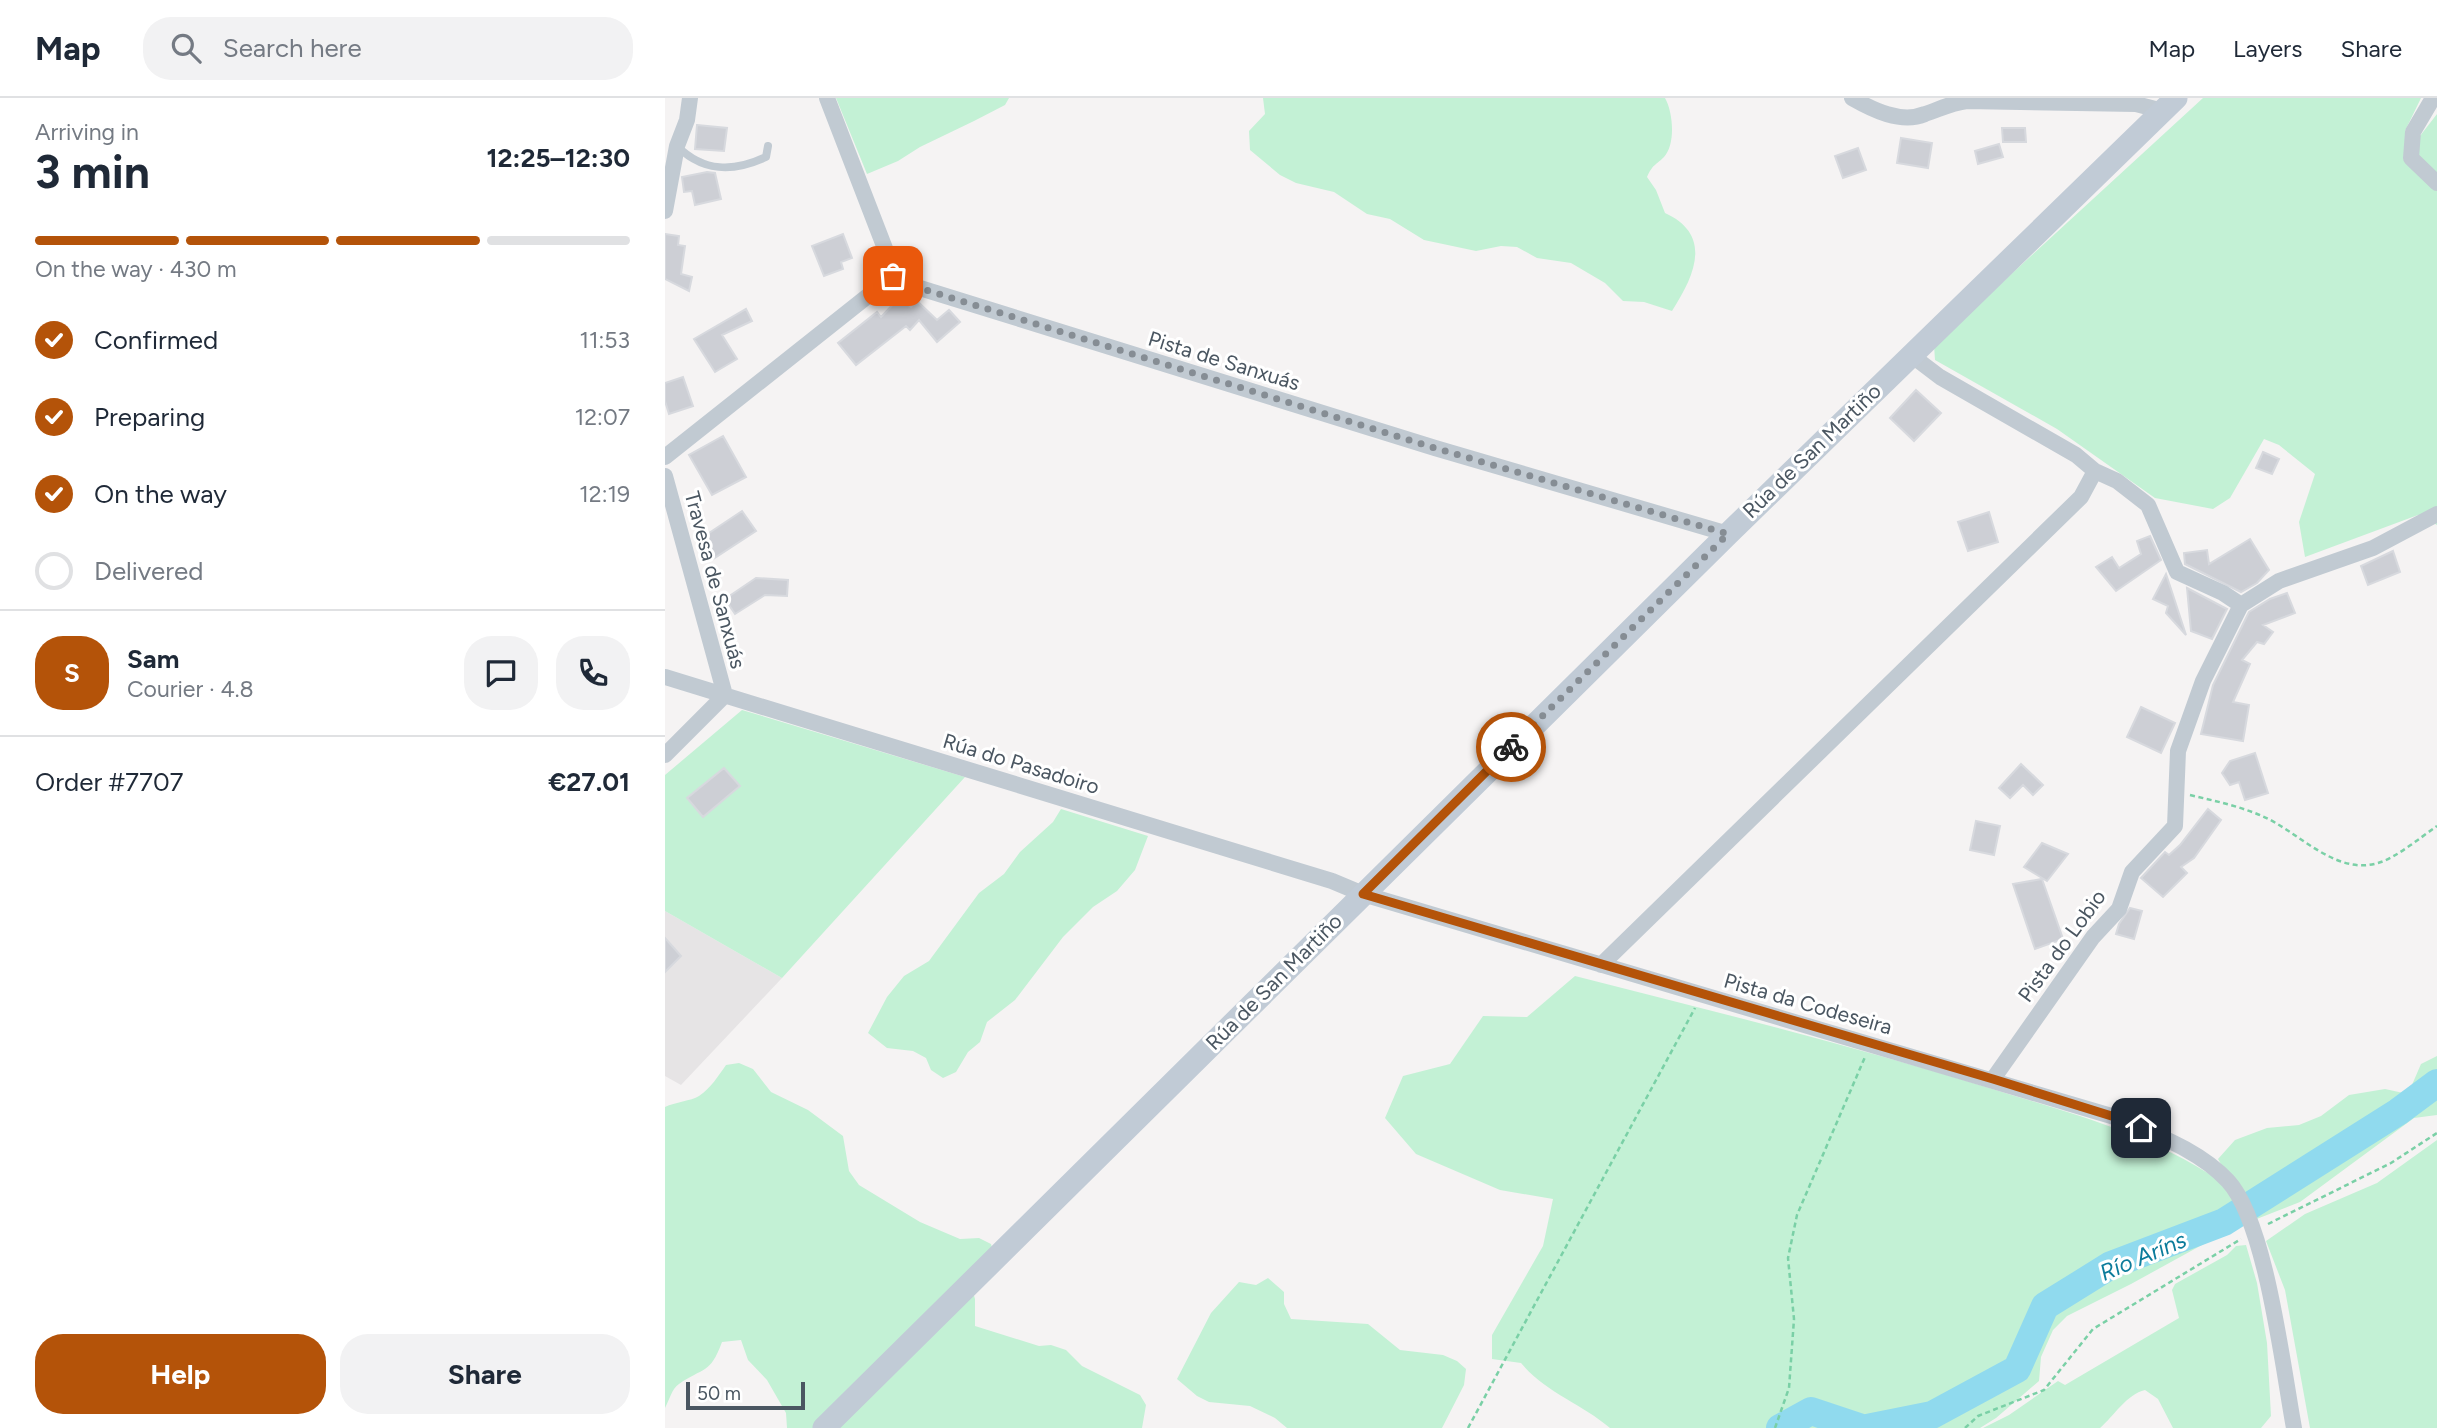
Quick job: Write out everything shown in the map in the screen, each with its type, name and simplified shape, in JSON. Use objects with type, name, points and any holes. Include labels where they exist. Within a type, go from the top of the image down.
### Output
[{"type":"street","points":[[665,211],[677,146],[687,120],[690,98]]},
{"type":"street","points":[[665,457],[893,276],[827,98]]},
{"type":"street","points":[[1852,98],[1904,118],[1923,116],[1952,103],[1967,101],[2170,104]]},
{"type":"street","points":[[2433,98],[2413,132],[2411,158],[2437,183]]},
{"type":"street","name":"Rúa de San Martiño","points":[[824,1428],[1728,534],[2170,104]]},
{"type":"street","points":[[665,158],[677,146]]},
{"type":"street","name":"Pista de Sanxuás","points":[[893,276],[907,284],[1038,326],[1435,448],[1728,534]]},
{"type":"street","points":[[1911,355],[1940,377],[2076,455],[2095,471],[2117,481],[2148,505],[2177,572],[2223,593],[2241,605],[2279,582],[2373,548],[2437,514]]},
{"type":"street","points":[[1601,965],[2081,497],[2095,471]]},
{"type":"street","name":"Travesa de Sanxuás","points":[[665,476],[725,695],[665,755]]},
{"type":"street","name":"Pista do Lobio","points":[[1993,1079],[2093,937],[2119,909],[2132,872],[2171,833],[2178,818],[2178,751],[2203,681],[2241,605]]},
{"type":"street","name":"Rúa do Pasadoiro","points":[[665,677],[1332,881],[1363,894]]},
{"type":"street","name":"Pista da Codeseira","points":[[1363,894],[2118,1118],[2189,1150],[2229,1182],[2252,1226]]},
{"type":"street","points":[[2252,1226],[2263,1263],[2294,1428]]},
{"type":"lane","points":[[677,146],[686,155],[722,169],[740,168],[766,158],[768,146]]},
{"type":"path","points":[[2177,792],[2256,814],[2321,852],[2363,866],[2380,863],[2437,826]]},
{"type":"path","points":[[1468,1428],[1702,995]]},
{"type":"path","points":[[1775,1428],[1789,1388],[1794,1319],[1788,1258],[1797,1214],[1871,1044]]},
{"type":"path","points":[[1965,1428],[1978,1416],[2044,1390],[2092,1329],[2252,1226],[2391,1163],[2437,1132]]},
{"type":"shaded area","points":[[665,911],[782,978],[681,1085],[665,1076]]},
{"type":"green space","points":[[836,98],[1009,98],[1005,105],[920,147],[898,161],[867,174]]},
{"type":"green space","points":[[1263,98],[1665,98],[1672,136],[1668,151],[1647,177],[1656,190],[1665,213],[1680,222],[1690,233],[1694,244],[1693,270],[1672,311],[1644,302],[1623,301],[1605,283],[1571,263],[1537,258],[1517,247],[1501,246],[1476,251],[1424,240],[1390,219],[1367,214],[1334,192],[1296,183],[1280,175],[1250,150],[1249,131],[1265,114]]},
{"type":"green space","points":[[2203,98],[2421,98],[2405,131],[2406,154],[2437,114],[2437,525],[2418,515],[2305,557],[2299,522],[2315,474],[2279,445],[2264,439],[2230,498],[2213,509],[2155,498],[2057,429],[1935,360],[1934,345]]},
{"type":"green space","points":[[742,710],[965,777],[782,978],[665,911],[665,775]]},
{"type":"green space","points":[[1061,809],[1148,836],[1135,870],[1117,891],[1093,907],[1063,937],[1015,1000],[987,1022],[980,1042],[968,1052],[956,1072],[943,1078],[931,1070],[926,1058],[913,1051],[887,1048],[868,1033],[887,997],[904,976],[929,961],[979,893],[1004,874],[1020,852],[1053,822]]},
{"type":"green space","points":[[1575,976],[1833,1043],[2046,1105],[2162,1148],[2217,1179],[2224,1169],[2218,1159],[2235,1140],[2267,1128],[2299,1125],[2321,1116],[2349,1095],[2385,1089],[2408,1094],[2421,1064],[2437,1056],[2437,1115],[2414,1118],[2300,1202],[2231,1229],[2067,1316],[2053,1330],[2041,1357],[2039,1381],[1996,1418],[1980,1428],[1610,1428],[1541,1382],[1521,1363],[1492,1359],[1492,1335],[1543,1246],[1553,1199],[1500,1190],[1416,1154],[1385,1118],[1403,1076],[1450,1064],[1483,1016],[1527,1017]]},
{"type":"green space","points":[[739,1063],[753,1069],[771,1092],[808,1110],[843,1136],[849,1171],[859,1185],[920,1222],[960,1239],[979,1238],[991,1244],[993,1251],[970,1281],[975,1299],[975,1326],[1039,1346],[1051,1345],[1066,1350],[1082,1366],[1140,1395],[1146,1405],[1142,1428],[787,1428],[786,1413],[767,1380],[748,1360],[741,1340],[722,1342],[714,1360],[705,1369],[677,1386],[665,1408],[665,1107],[699,1096],[711,1086],[726,1065]]},
{"type":"green space","points":[[2437,1140],[2437,1428],[2310,1428],[2285,1290],[2266,1241],[2305,1214],[2377,1183]]},
{"type":"green space","points":[[2246,1245],[2257,1283],[2267,1343],[2271,1416],[2261,1428],[2173,1428],[2158,1399],[2145,1390],[2127,1401],[2100,1428],[1983,1428],[2009,1415],[2058,1381],[2065,1385],[2179,1318],[2172,1290],[2175,1284],[2227,1255],[2236,1246]]},
{"type":"green space","points":[[1268,1278],[1284,1292],[1284,1304],[1291,1319],[1368,1324],[1400,1350],[1443,1355],[1457,1361],[1466,1369],[1464,1385],[1442,1428],[1287,1428],[1275,1418],[1250,1406],[1209,1402],[1197,1396],[1177,1379],[1211,1313],[1239,1282],[1256,1285]]},
{"type":"building","points":[[697,125],[727,128],[724,151],[695,149]]},
{"type":"building","points":[[2002,128],[2025,128],[2026,142],[2003,142]]},
{"type":"building","points":[[1901,138],[1932,143],[1928,168],[1897,163]]},
{"type":"building","points":[[1999,144],[2003,157],[1978,164],[1975,151]]},
{"type":"building","points":[[1858,148],[1866,170],[1843,178],[1835,156]]},
{"type":"building","points":[[715,173],[721,199],[695,205],[692,191],[684,192],[682,177]]},
{"type":"building","points":[[665,234],[679,236],[678,245],[685,246],[681,274],[692,277],[689,291],[665,279]]},
{"type":"building","points":[[843,234],[852,258],[841,262],[843,269],[824,276],[812,246]]},
{"type":"building","points":[[900,297],[911,307],[917,301],[937,320],[949,310],[960,322],[937,342],[919,320],[910,330],[906,326],[856,365],[838,343],[877,312],[881,317]]},
{"type":"building","points":[[746,309],[752,321],[722,335],[737,359],[715,372],[694,339]]},
{"type":"building","points":[[683,377],[693,406],[669,414],[665,401],[665,383]]},
{"type":"building","points":[[1916,390],[1941,413],[1914,441],[1890,418]]},
{"type":"building","points":[[723,436],[746,477],[712,495],[689,455]]},
{"type":"building","points":[[2263,452],[2279,459],[2272,474],[2256,468]]},
{"type":"building","points":[[742,511],[756,531],[713,559],[700,539]]},
{"type":"building","points":[[1989,512],[1998,542],[1968,551],[1958,522]]},
{"type":"building","points":[[2150,536],[2161,560],[2116,591],[2096,567],[2112,557],[2119,568],[2141,554],[2137,541]]},
{"type":"building","points":[[2250,539],[2269,570],[2257,583],[2241,592],[2185,564],[2184,553],[2207,550],[2209,564]]},
{"type":"building","points":[[2393,551],[2400,572],[2368,585],[2361,566]]},
{"type":"building","points":[[2166,574],[2186,635],[2166,613],[2168,606],[2153,599]]},
{"type":"building","points":[[756,578],[788,580],[787,596],[765,595],[735,614],[725,599]]},
{"type":"building","points":[[2187,588],[2227,609],[2212,639],[2191,631]]},
{"type":"building","points":[[2287,593],[2295,613],[2263,625],[2273,632],[2264,644],[2257,642],[2242,660],[2250,664],[2233,702],[2249,705],[2243,741],[2201,734],[2213,685],[2249,612],[2270,599]]},
{"type":"building","points":[[2141,707],[2175,723],[2161,753],[2127,737]]},
{"type":"building","points":[[2255,753],[2268,793],[2245,800],[2239,782],[2230,785],[2222,773],[2230,761]]},
{"type":"building","points":[[2021,764],[2043,785],[2033,795],[2023,785],[2010,798],[1999,788]]},
{"type":"building","points":[[724,768],[740,786],[703,817],[687,798]]},
{"type":"building","points":[[2208,809],[2221,820],[2194,858],[2181,867],[2187,873],[2163,897],[2141,878],[2165,852],[2169,855],[2180,845]]},
{"type":"building","points":[[1976,821],[2000,826],[1994,855],[1970,850]]},
{"type":"building","points":[[2042,843],[2068,854],[2047,881],[2024,867]]},
{"type":"building","points":[[2042,879],[2063,939],[2035,949],[2013,884]]},
{"type":"building","points":[[2130,908],[2142,911],[2134,939],[2116,934]]},
{"type":"building","points":[[665,938],[681,956],[665,972]]},
{"type":"waterway","name":"Río Aríns","points":[[1867,1428],[1932,1415],[2017,1369],[2045,1306],[2111,1265],[2224,1222],[2398,1112],[2437,1083]]},
{"type":"waterway","name":"Río Aríns","points":[[1780,1428],[1811,1411],[1862,1428]]},
{"type":"way so far","points":[[893,276],[907,284],[1038,326],[1435,448],[1728,534],[1511,747]]},
{"type":"route","points":[[1511,747],[1363,894],[1993,1079],[2118,1118],[2141,1128]]}]
